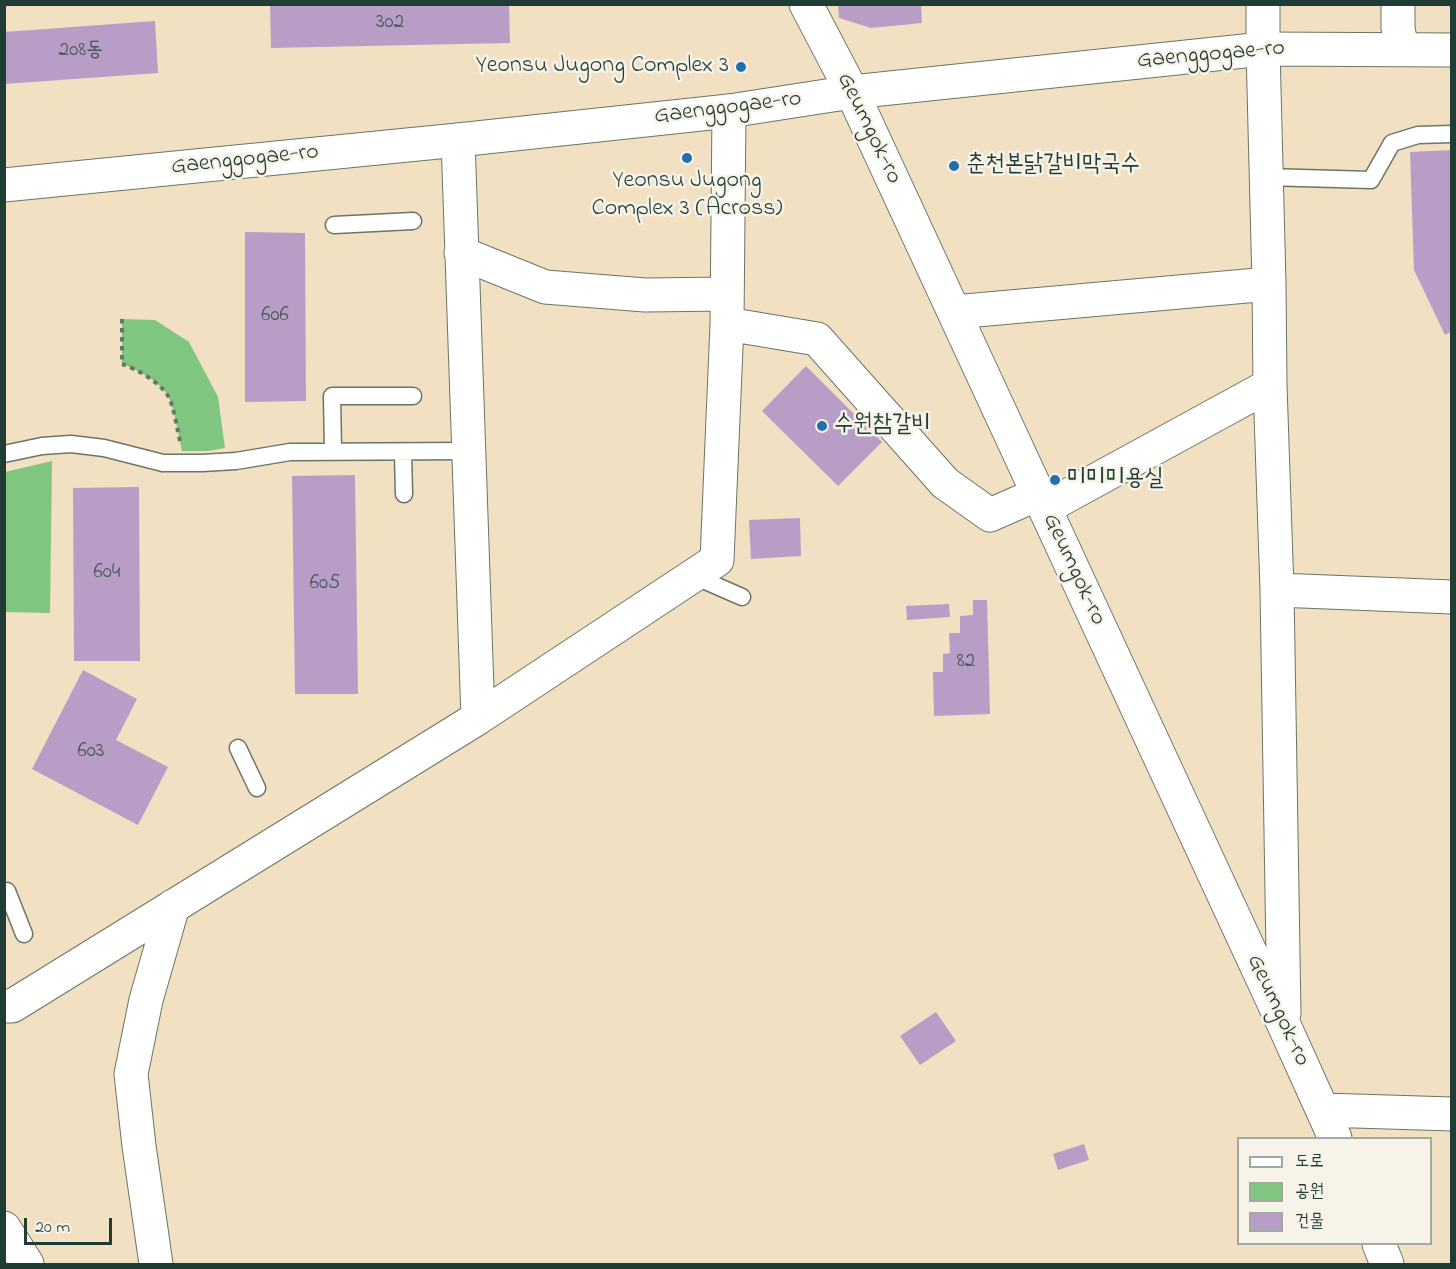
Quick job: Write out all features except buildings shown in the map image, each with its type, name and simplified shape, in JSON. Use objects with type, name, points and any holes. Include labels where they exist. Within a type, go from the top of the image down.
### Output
[{"type":"street","name":"Geumgok-ro","points":[[806,4],[852,92],[1329,1124]]},
{"type":"street","points":[[1263,4],[1270,385],[1277,590],[1284,1025]]},
{"type":"street","points":[[1398,4],[1398,28],[1402,49]]},
{"type":"street","name":"Gaenggogae-ro","points":[[4,185],[729,111],[852,92],[1263,49],[1452,51]]},
{"type":"street","points":[[4,1006],[12,1005],[478,718],[717,560],[727,309],[729,111]]},
{"type":"street","points":[[458,140],[478,718]]},
{"type":"street","points":[[461,252],[545,287],[645,295],[727,309],[817,339],[945,483],[990,515],[1041,501],[1270,385]]},
{"type":"street","points":[[954,312],[1269,284]]},
{"type":"street","points":[[1277,590],[1452,597]]},
{"type":"street","points":[[156,1264],[139,1146],[132,1074],[146,1000],[172,906]]},
{"type":"street","points":[[1329,1124],[1452,1114]]},
{"type":"street","points":[[4,1228],[27,1264]]},
{"type":"street","points":[[1378,1245],[1387,1264]]},
{"type":"lane","points":[[1266,177],[1371,180],[1392,143],[1418,135],[1452,134]]},
{"type":"lane","points":[[334,225],[413,221]]},
{"type":"lane","points":[[333,452],[332,396],[413,396]]},
{"type":"lane","points":[[4,454],[42,446],[71,444],[104,448],[163,463],[202,463],[236,461],[290,452],[469,451]]},
{"type":"lane","points":[[403,452],[404,494]]},
{"type":"lane","points":[[694,576],[742,597]]},
{"type":"lane","points":[[238,748],[257,788]]},
{"type":"lane","points":[[7,891],[24,934]]},
{"type":"path","points":[[122,319],[122,364],[134,368],[168,395],[182,451]]},
{"type":"green space","points":[[122,319],[155,320],[189,342],[218,397],[225,448],[208,451],[182,451],[168,396],[154,381],[122,364]]},
{"type":"green space","points":[[52,461],[50,613],[5,612],[5,472]]},
{"type":"place","name":"Yeonsu Jugong Complex 3","points":[[741,67]]},
{"type":"place","name":"Yeonsu Jugong Complex 3 (Across)","points":[[687,158]]},
{"type":"place","name":"춘천본닭갈비막국수","points":[[954,166]]},
{"type":"place","name":"수원참갈비","points":[[822,426]]},
{"type":"place","name":"미미미용실","points":[[1055,480]]}]
